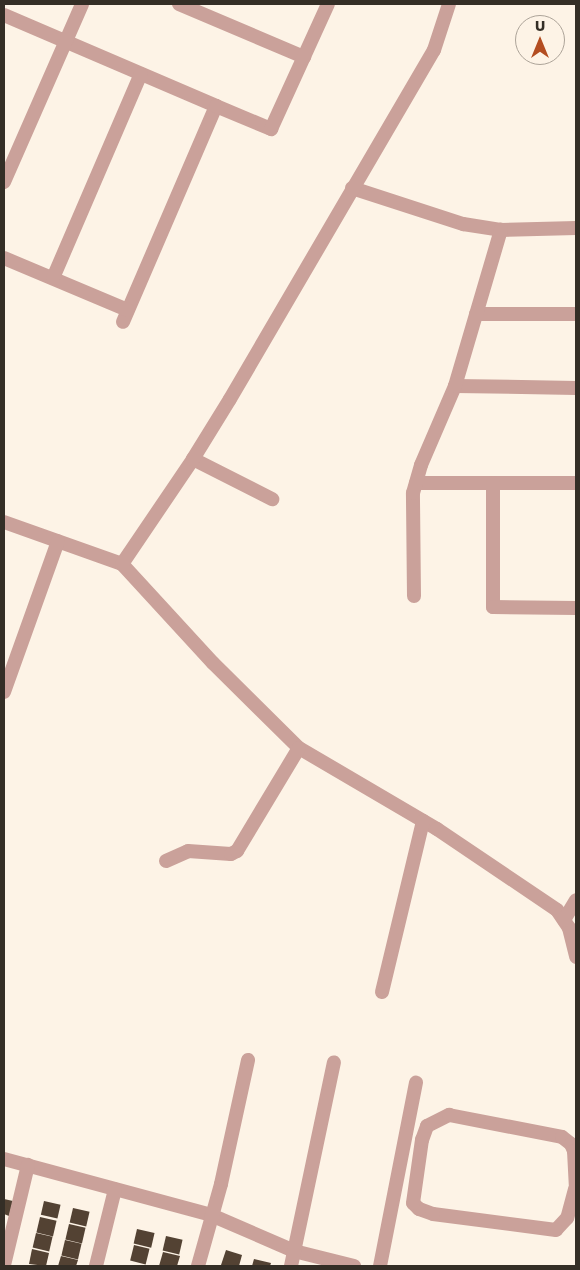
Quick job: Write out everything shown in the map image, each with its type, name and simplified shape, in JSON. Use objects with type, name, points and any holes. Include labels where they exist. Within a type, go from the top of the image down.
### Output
[{"type":"street","points":[[4,182],[82,4]]},
{"type":"street","points":[[179,4],[304,57]]},
{"type":"street","points":[[4,15],[271,129],[328,4]]},
{"type":"street","points":[[122,564],[193,459],[434,50],[448,4]]},
{"type":"street","points":[[53,278],[141,74]]},
{"type":"street","points":[[4,258],[53,278],[125,316],[216,106]]},
{"type":"street","points":[[352,188],[463,224],[501,230],[576,228]]},
{"type":"street","points":[[414,596],[413,492],[421,465],[454,386],[501,230]]},
{"type":"street","points":[[476,314],[576,314]]},
{"type":"street","points":[[454,386],[576,388]]},
{"type":"street","points":[[193,459],[272,499]]},
{"type":"street","points":[[416,483],[576,482]]},
{"type":"street","points":[[492,483],[492,607],[576,608]]},
{"type":"street","points":[[4,522],[122,564],[213,663],[299,748],[423,820],[557,910],[569,928],[576,957]]},
{"type":"street","points":[[4,692],[58,541]]},
{"type":"street","points":[[166,861],[188,851],[231,854],[237,851],[299,748]]},
{"type":"street","points":[[382,992],[423,820]]},
{"type":"street","points":[[564,920],[576,900]]},
{"type":"street","points":[[198,1266],[221,1184],[248,1060]]},
{"type":"street","points":[[291,1266],[334,1062]]},
{"type":"street","points":[[380,1266],[416,1082]]},
{"type":"street","points":[[449,1115],[562,1138],[571,1144],[574,1151],[576,1189],[573,1204],[567,1218],[556,1230],[433,1214],[419,1209],[413,1203],[422,1140],[427,1126],[449,1115]]},
{"type":"street","points":[[4,1159],[211,1215],[294,1251],[354,1266]]},
{"type":"street","points":[[4,1264],[28,1165]]},
{"type":"street","points":[[96,1266],[115,1189]]},
{"type":"building","points":[[4,1199],[13,1201],[9,1216],[4,1214]]},
{"type":"building","points":[[44,1201],[61,1205],[57,1218],[41,1215]]},
{"type":"building","points":[[73,1208],[90,1212],[86,1226],[70,1223]]},
{"type":"building","points":[[40,1217],[57,1221],[53,1236],[36,1233]]},
{"type":"building","points":[[69,1224],[86,1228],[82,1243],[65,1240]]},
{"type":"building","points":[[137,1229],[155,1233],[151,1248],[134,1244]]},
{"type":"building","points":[[36,1233],[53,1237],[49,1251],[33,1248]]},
{"type":"building","points":[[166,1236],[183,1240],[179,1254],[163,1251]]},
{"type":"building","points":[[65,1240],[82,1244],[78,1259],[61,1256]]},
{"type":"building","points":[[134,1245],[150,1249],[146,1264],[130,1261]]},
{"type":"building","points":[[32,1249],[49,1253],[46,1266],[29,1264]]},
{"type":"building","points":[[226,1250],[242,1255],[239,1266],[221,1265]]},
{"type":"building","points":[[163,1252],[180,1256],[177,1266],[159,1266]]},
{"type":"building","points":[[61,1256],[78,1260],[76,1266],[58,1266]]},
{"type":"building","points":[[254,1259],[271,1263],[270,1266],[252,1266]]}]
